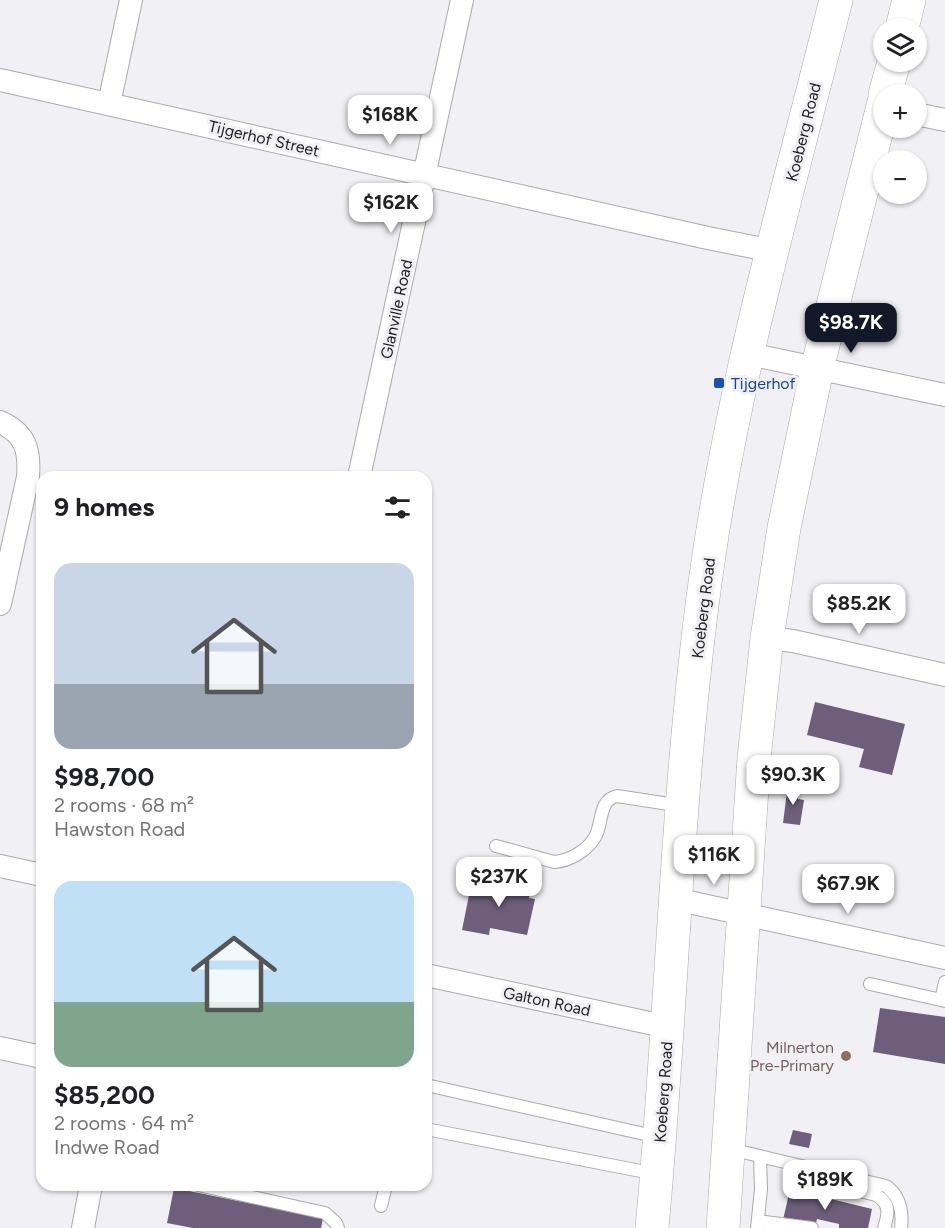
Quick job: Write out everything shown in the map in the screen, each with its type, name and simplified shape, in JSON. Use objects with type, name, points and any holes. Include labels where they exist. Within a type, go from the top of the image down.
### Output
[{"type":"main road","name":"Koeberg Road","points":[[652,1228],[668,1027],[675,899],[693,687],[708,564],[726,452],[773,251],[836,0]]},
{"type":"main road","points":[[904,18],[909,0]]},
{"type":"main road","points":[[723,1228],[744,1152],[744,914],[754,758],[767,638],[789,501],[817,369],[875,138]]},
{"type":"street","points":[[109,104],[131,0]]},
{"type":"street","name":"Glanville Road","points":[[360,471],[462,0]]},
{"type":"street","name":"Tijgerhof Street","points":[[0,80],[773,251]]},
{"type":"street","points":[[927,116],[945,120]]},
{"type":"street","points":[[749,354],[945,395]]},
{"type":"street","points":[[0,422],[10,426],[24,442],[29,458],[28,477],[0,604]]},
{"type":"street","points":[[767,638],[793,641],[945,675]]},
{"type":"street","points":[[0,866],[36,874]]},
{"type":"street","points":[[675,899],[945,958]]},
{"type":"street","name":"Galton Road","points":[[432,976],[668,1027]]},
{"type":"street","points":[[0,1048],[36,1056]]},
{"type":"street","points":[[83,1228],[90,1191]]},
{"type":"lane","points":[[496,846],[554,862],[564,861],[584,849],[595,838],[610,798],[617,796],[683,806]]},
{"type":"lane","points":[[870,984],[943,1000],[945,982]]},
{"type":"lane","points":[[432,1086],[659,1138]]},
{"type":"lane","points":[[432,1130],[657,1174]]},
{"type":"lane","points":[[744,1152],[886,1186],[893,1191],[899,1202],[901,1228]]},
{"type":"lane","points":[[744,1152],[761,1189],[757,1225],[812,1228]]},
{"type":"lane","points":[[792,1164],[805,1175],[884,1199],[888,1206],[884,1228]]},
{"type":"lane","points":[[225,1191],[325,1213],[338,1228]]},
{"type":"lane","points":[[381,1206],[385,1191]]},
{"type":"building","points":[[815,702],[905,724],[892,775],[859,767],[864,749],[807,735]]},
{"type":"building","points":[[788,784],[800,786],[798,799],[804,800],[800,825],[783,823]]},
{"type":"building","points":[[494,879],[531,886],[529,898],[535,899],[527,935],[490,928],[489,935],[462,930],[471,885],[492,889]]},
{"type":"building","points":[[880,1008],[945,1017],[945,1064],[873,1052]]},
{"type":"building","points":[[793,1130],[812,1134],[809,1148],[789,1144]]},
{"type":"building","points":[[790,1189],[872,1209],[868,1228],[839,1228],[839,1224],[817,1219],[815,1228],[783,1220]]},
{"type":"building","points":[[173,1191],[189,1191],[323,1218],[321,1228],[193,1228],[167,1223]]},
{"type":"place","name":"Tijgerhof","points":[[719,383]]},
{"type":"place","name":"Milnerton Pre-Primary","points":[[846,1056]]}]
